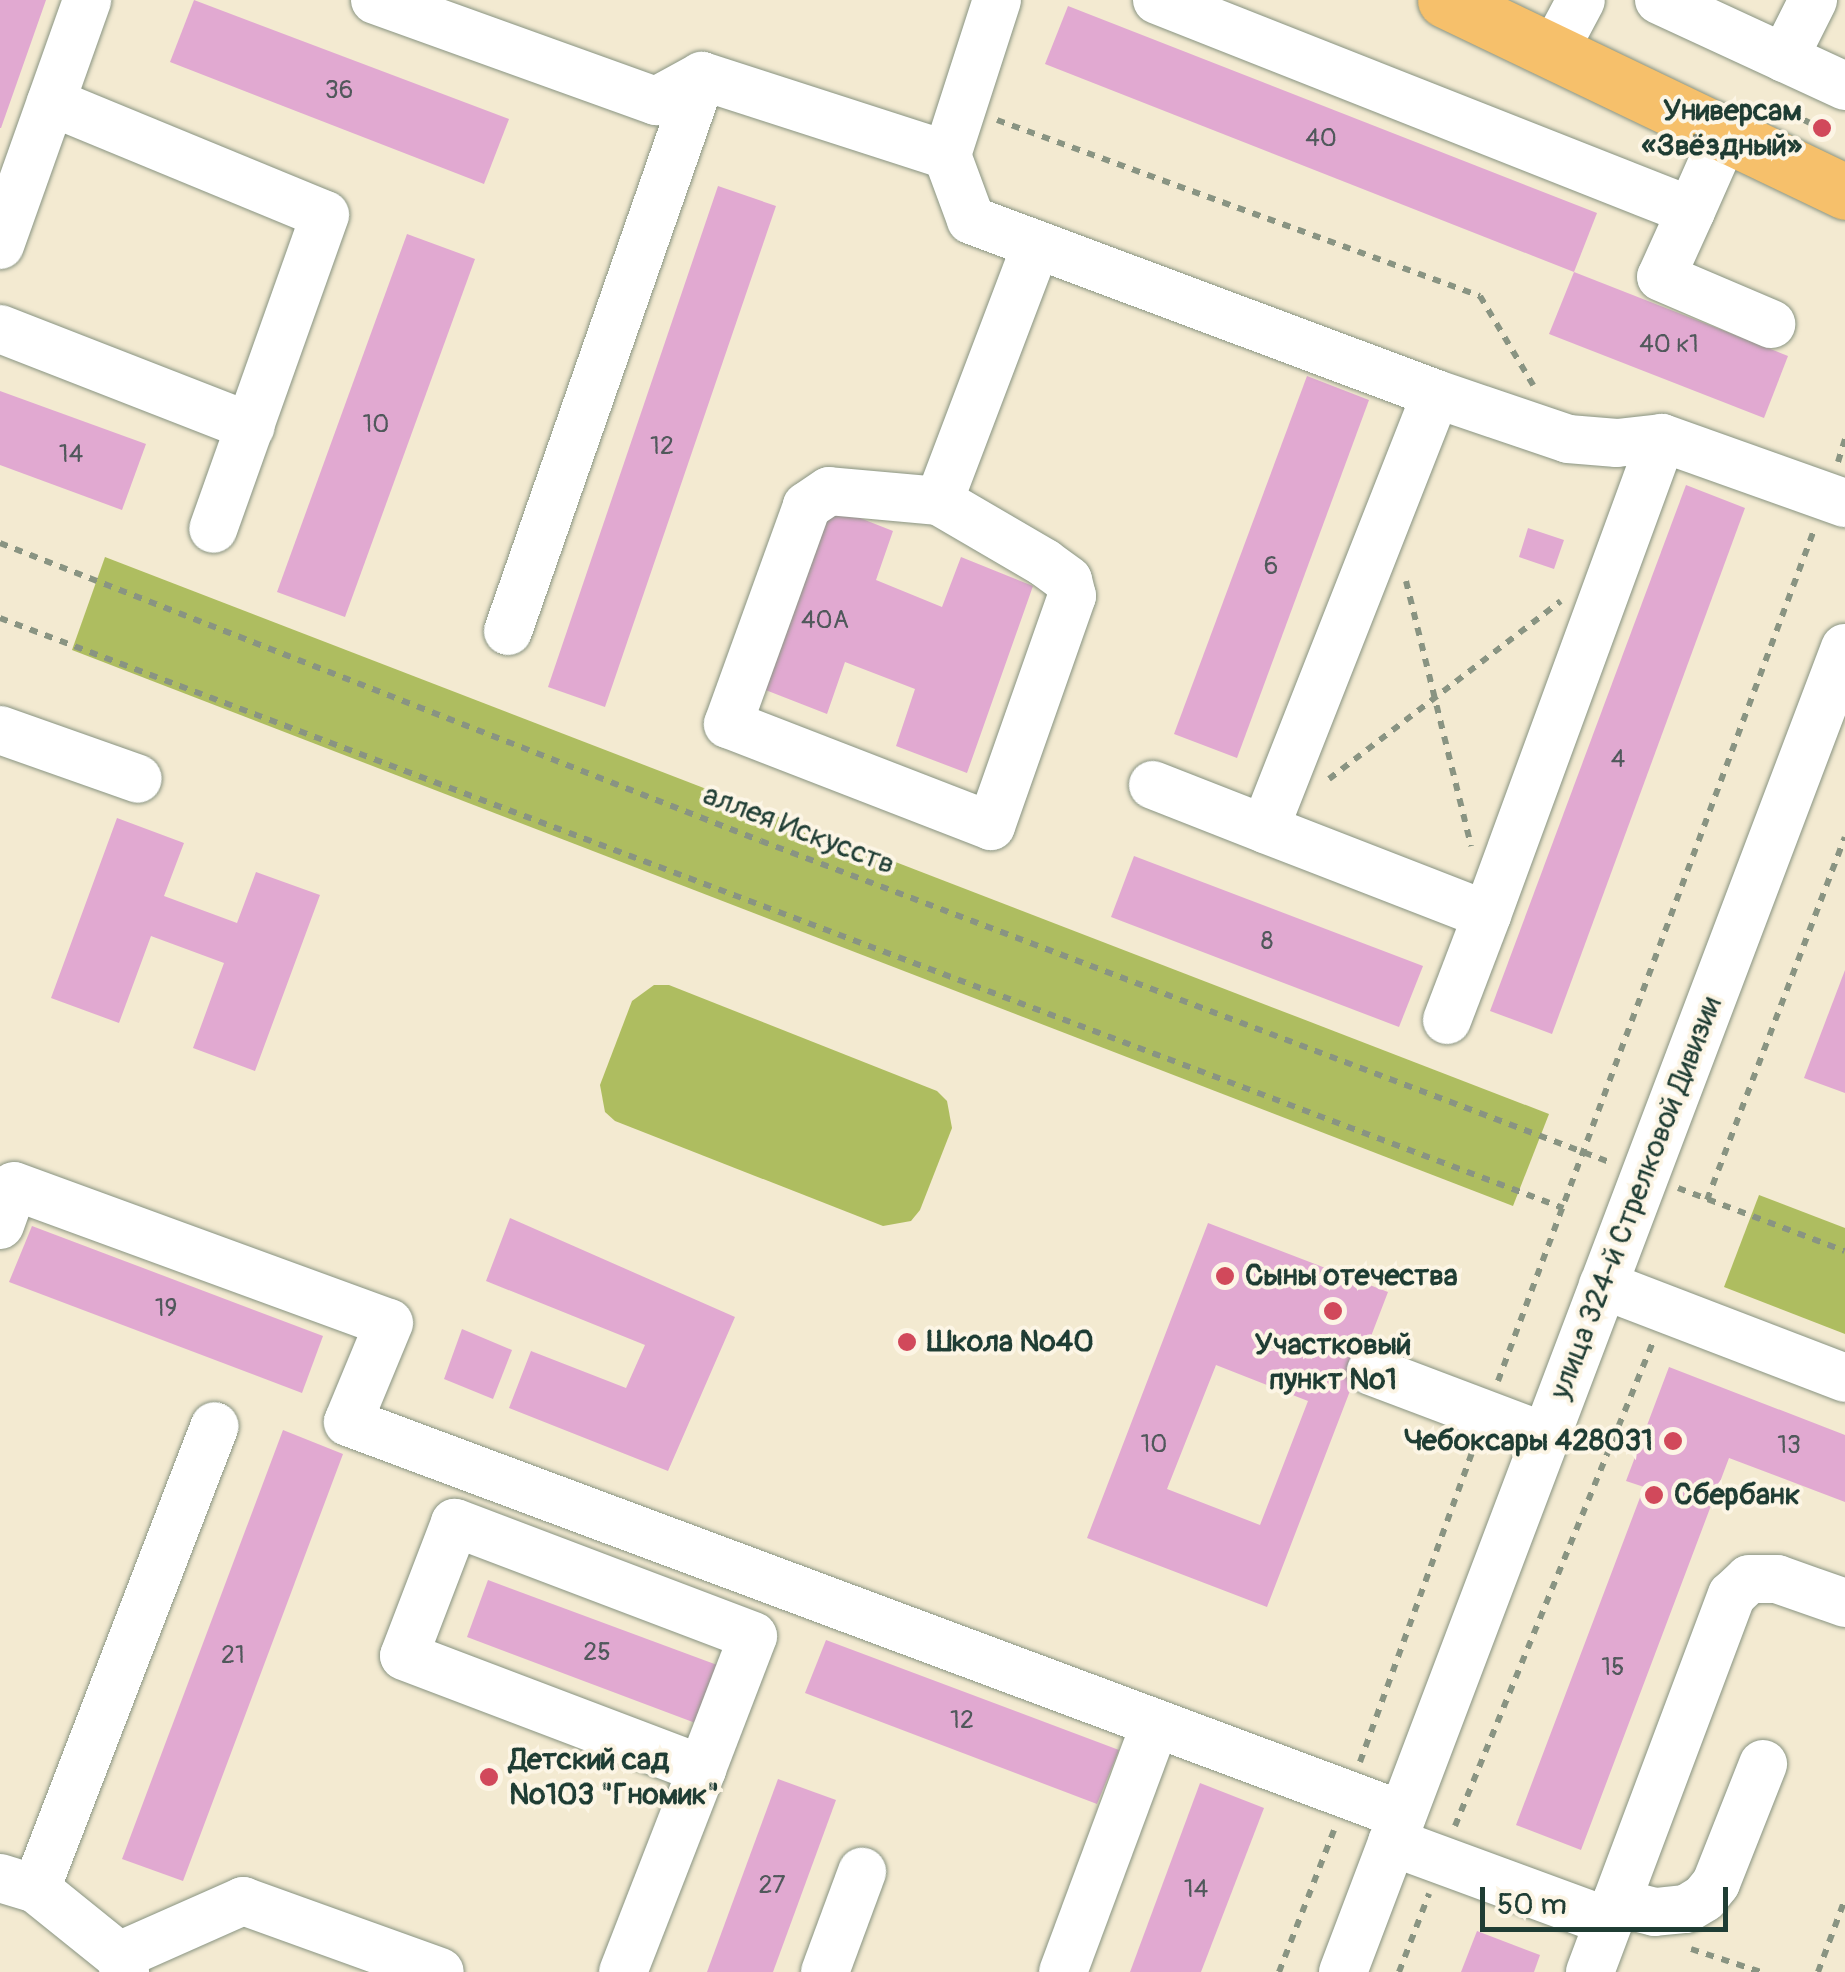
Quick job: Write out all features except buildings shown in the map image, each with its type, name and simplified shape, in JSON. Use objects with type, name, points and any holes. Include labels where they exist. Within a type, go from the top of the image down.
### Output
[{"type":"main road","points":[[1445,0],[1555,49],[1845,192]]},
{"type":"street","points":[[0,245],[88,0]]},
{"type":"street","points":[[375,0],[656,101],[702,76],[947,155]]},
{"type":"street","points":[[997,0],[947,155],[971,220],[1436,394],[1568,439],[1617,443],[1662,438],[1836,499]]},
{"type":"street","points":[[1157,0],[1691,212]]},
{"type":"street","points":[[1555,49],[1580,0]]},
{"type":"street","points":[[1658,0],[1845,86]]},
{"type":"street","points":[[1784,58],[1814,0]]},
{"type":"street","points":[[508,631],[702,76]]},
{"type":"street","points":[[51,102],[325,215],[213,530]]},
{"type":"street","points":[[1726,132],[1661,277],[1772,324]]},
{"type":"street","points":[[940,502],[1036,244]]},
{"type":"street","points":[[0,329],[251,427]]},
{"type":"street","points":[[1265,829],[1436,394]]},
{"type":"street","points":[[1446,1020],[1662,438]]},
{"type":"street","points":[[829,491],[940,502],[1045,563],[1068,580],[1072,596],[991,826],[728,724],[807,506],[829,491]]},
{"type":"street","name":"улица 324-й Стрелковой Дивизии","points":[[1342,1972],[1845,648]]},
{"type":"street","points":[[0,730],[138,780]]},
{"type":"street","points":[[1153,785],[1488,915]]},
{"type":"street","points":[[0,1225],[14,1186],[388,1323],[348,1422],[775,1578],[1347,1797],[1442,1860],[1612,1912],[1686,1908],[1704,1898],[1716,1883],[1762,1764]]},
{"type":"street","points":[[1603,1285],[1845,1378]]},
{"type":"street","points":[[1371,1371],[1546,1437]]},
{"type":"street","points":[[215,1426],[18,1884],[122,1964],[243,1901],[440,1972]]},
{"type":"street","points":[[702,1769],[404,1656],[454,1523],[753,1636]]},
{"type":"street","points":[[624,1972],[775,1578]]},
{"type":"street","points":[[1590,1972],[1732,1594],[1749,1579],[1778,1579],[1845,1603]]},
{"type":"street","points":[[1063,1972],[1155,1724]]},
{"type":"street","points":[[825,1972],[862,1872]]},
{"type":"path","points":[[962,107],[1480,296],[1536,390]]},
{"type":"path","points":[[1279,1972],[1584,1152],[1836,499],[1845,439]]},
{"type":"path","points":[[1390,512],[1488,915]]},
{"type":"path","name":"аллея Искусств","points":[[0,544],[762,841],[1609,1162]]},
{"type":"path","points":[[1326,781],[1619,556]]},
{"type":"path","points":[[0,618],[1563,1208]]},
{"type":"path","points":[[1708,1200],[1845,837]]},
{"type":"path","points":[[1664,1183],[1845,1252]]},
{"type":"path","points":[[1399,1972],[1666,1309]]},
{"type":"path","points":[[1818,1972],[1845,1900]]},
{"type":"green space","points":[[105,557],[1549,1114],[1513,1206],[72,650]]},
{"type":"green space","points":[[654,985],[669,985],[937,1091],[947,1101],[952,1128],[920,1210],[911,1221],[883,1226],[615,1121],[605,1112],[600,1085],[632,1001]]},
{"type":"green space","points":[[1759,1195],[1845,1228],[1845,1334],[1724,1287]]},
{"type":"place","name":"Универсам «Звёздный»","points":[[1822,128]]},
{"type":"place","name":"Сыны отечества","points":[[1225,1276]]},
{"type":"place","name":"Участковый пункт №1","points":[[1333,1311]]},
{"type":"place","name":"Школа №40","points":[[907,1342]]},
{"type":"place","name":"Чебоксары 428031","points":[[1673,1441]]},
{"type":"place","name":"Сбербанк","points":[[1654,1495]]},
{"type":"place","name":"Детский сад №103 \"Гномик\"","points":[[489,1777]]}]
